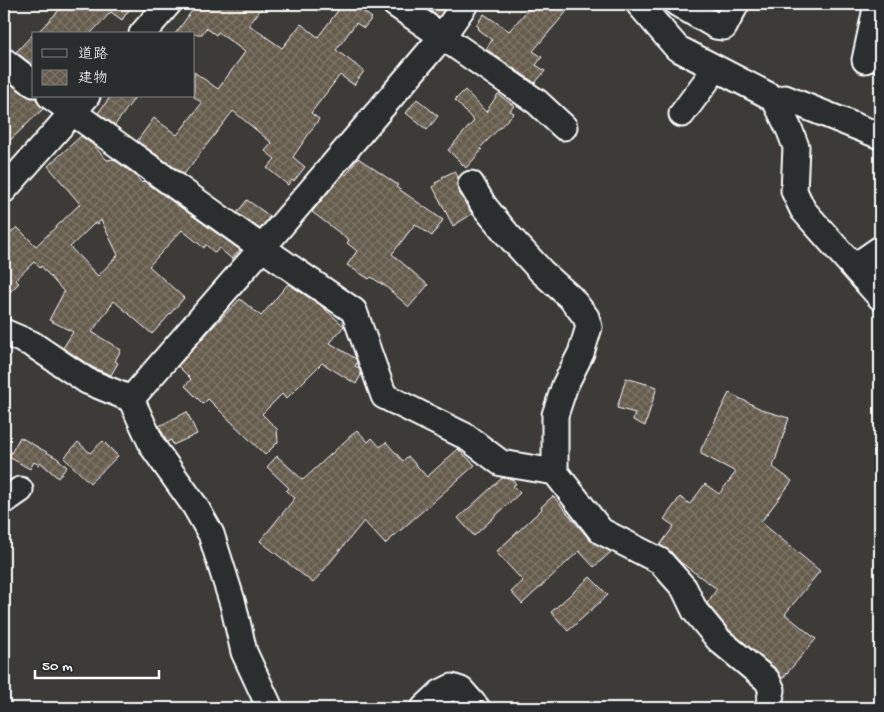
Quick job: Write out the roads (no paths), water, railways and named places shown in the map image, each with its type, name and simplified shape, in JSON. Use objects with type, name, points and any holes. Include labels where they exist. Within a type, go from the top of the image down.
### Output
[{"type":"street","points":[[144,32],[168,4]]},
{"type":"street","points":[[395,4],[538,102],[564,127]]},
{"type":"street","points":[[131,399],[442,37],[465,4]]},
{"type":"street","points":[[639,4],[677,48],[768,95],[776,102],[796,147],[794,190],[803,210],[880,297]]},
{"type":"street","points":[[678,4],[716,26],[724,27],[736,4]]},
{"type":"street","points":[[865,60],[877,4]]},
{"type":"street","points":[[4,61],[32,82]]},
{"type":"street","points":[[682,114],[716,68]]},
{"type":"street","points":[[57,98],[80,105],[262,248],[354,311],[384,396],[465,436],[501,463],[555,472]]},
{"type":"street","points":[[776,102],[785,98],[879,134]]},
{"type":"street","points":[[4,190],[80,105]]},
{"type":"street","points":[[471,184],[484,206],[507,234],[542,272],[570,298],[586,317],[589,327],[581,353],[565,385],[554,415],[555,472],[601,531],[660,561],[684,588],[695,611],[719,640],[767,680],[772,690],[768,708]]},
{"type":"street","points":[[854,267],[880,249]]},
{"type":"street","points":[[4,332],[32,344],[87,381],[131,399],[153,447],[195,506],[211,534],[233,604],[244,652],[270,708]]},
{"type":"street","points":[[424,708],[440,693],[452,687],[460,690],[478,708]]}]
